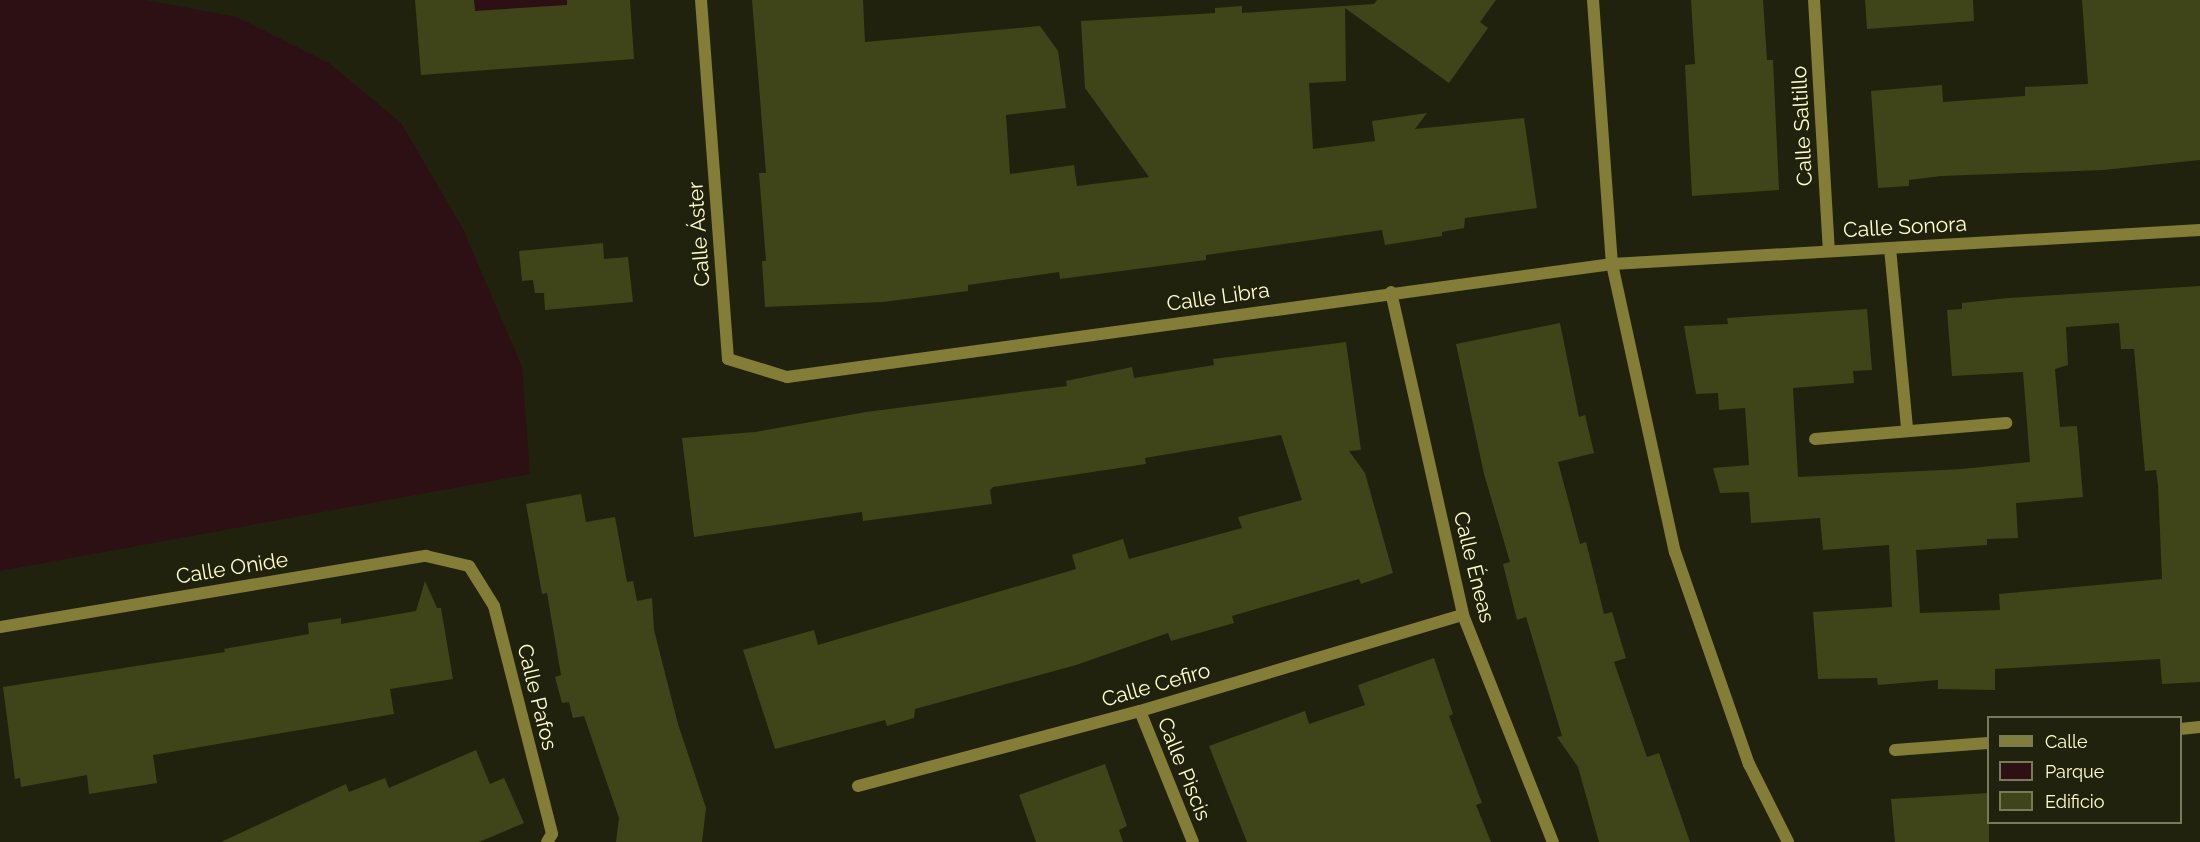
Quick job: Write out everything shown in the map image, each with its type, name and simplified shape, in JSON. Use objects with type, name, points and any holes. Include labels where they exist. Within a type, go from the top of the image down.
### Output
[{"type":"street","name":"Calle Áster","points":[[701,0],[728,359],[787,377],[831,371]]},
{"type":"street","points":[[1593,0],[1611,264],[1678,562],[1749,764],[1788,842]]},
{"type":"street","name":"Calle Saltillo","points":[[1814,0],[1829,250]]},
{"type":"street","name":"Calle Sonora","points":[[1611,264],[2200,230]]},
{"type":"street","points":[[1890,248],[1907,429]]},
{"type":"street","name":"Calle Libra","points":[[831,371],[1390,292],[1611,264]]},
{"type":"street","name":"Calle Éneas","points":[[1390,292],[1463,615],[1553,842]]},
{"type":"street","points":[[1815,439],[1907,429],[2006,423]]},
{"type":"street","name":"Calle Onide","points":[[0,627],[426,556],[469,566]]},
{"type":"street","name":"Calle Pafos","points":[[469,566],[494,606],[552,834],[547,842]]},
{"type":"street","name":"Calle Cefiro","points":[[858,786],[1140,711],[1463,615]]},
{"type":"street","name":"Calle Piscis","points":[[1140,711],[1193,842]]},
{"type":"street","points":[[2182,729],[2200,727]]},
{"type":"street","points":[[1895,750],[1987,743]]},
{"type":"green space","points":[[0,0],[146,0],[237,17],[329,63],[401,123],[463,229],[522,367],[530,474],[0,571]]},
{"type":"green space","points":[[474,0],[567,0],[567,5],[475,11]]},
{"type":"building","points":[[415,0],[474,0],[475,11],[567,5],[567,0],[630,0],[634,59],[421,75]]},
{"type":"building","points":[[752,0],[863,0],[865,42],[1040,26],[1058,51],[1066,108],[1006,115],[1010,174],[1074,165],[1077,186],[1149,177],[1085,88],[1081,21],[1215,13],[1215,8],[1242,6],[1242,13],[1374,4],[1377,0],[1496,0],[1480,22],[1488,28],[1449,83],[1345,8],[1346,81],[1309,83],[1313,149],[1375,141],[1372,121],[1427,113],[1415,129],[1524,118],[1537,208],[1465,218],[1464,228],[1442,232],[1442,236],[1385,245],[1382,230],[1206,255],[1206,260],[1060,279],[1059,272],[968,285],[968,291],[883,302],[765,307],[762,261],[766,261],[759,173],[766,173]]},
{"type":"building","points":[[1691,0],[1763,0],[1767,60],[1773,60],[1779,190],[1692,196],[1685,65],[1695,64]]},
{"type":"building","points":[[1865,0],[1973,0],[1974,21],[1867,29]]},
{"type":"building","points":[[2082,0],[2200,0],[2200,160],[2103,170],[1941,176],[1909,180],[1909,186],[1878,188],[1871,91],[1942,85],[1943,102],[2025,96],[2025,87],[2088,84]]},
{"type":"building","points":[[603,243],[604,259],[628,257],[633,302],[545,310],[544,293],[535,293],[533,280],[522,281],[519,251]]},
{"type":"building","points":[[2200,286],[2200,682],[2162,684],[2160,659],[1995,669],[1995,690],[1938,689],[1938,680],[1878,685],[1877,678],[1818,679],[1813,612],[1892,607],[1889,545],[1823,550],[1820,518],[1751,523],[1749,492],[1720,493],[1713,468],[1749,465],[1745,408],[1719,410],[1718,393],[1696,394],[1684,326],[1728,324],[1727,318],[1867,309],[1872,370],[1853,371],[1854,383],[1793,388],[1798,477],[1962,469],[2030,462],[2023,372],[1952,376],[1947,310],[1962,309],[1962,303]],"holes":[[[2119,323],[2121,349],[2134,349],[2145,471],[2156,470],[2162,579],[1999,594],[2000,610],[1920,613],[1916,550],[1987,545],[1987,539],[2018,538],[2016,503],[2083,497],[2077,426],[2060,427],[2055,369],[2068,365],[2066,327]]]},
{"type":"building","points":[[1560,323],[1579,417],[1585,415],[1594,453],[1558,462],[1580,544],[1586,542],[1604,614],[1612,612],[1626,658],[1614,662],[1647,757],[1659,753],[1690,842],[1599,842],[1578,767],[1557,737],[1562,736],[1526,617],[1517,620],[1503,564],[1510,562],[1484,474],[1456,344]]},
{"type":"building","points":[[1346,342],[1361,450],[1349,451],[1365,473],[1393,573],[1361,584],[1359,579],[1232,616],[1234,623],[1171,641],[1168,633],[1076,665],[915,709],[914,718],[887,726],[885,720],[775,749],[743,650],[814,630],[818,645],[1076,569],[1072,555],[1123,539],[1129,559],[1242,528],[1238,517],[1302,500],[1281,435],[1145,458],[1146,464],[993,487],[990,490],[992,504],[863,521],[862,512],[694,537],[682,438],[755,432],[866,412],[1067,386],[1066,381],[1132,367],[1134,378],[1214,365],[1213,359]]},
{"type":"building","points":[[581,494],[586,522],[615,517],[627,582],[633,581],[637,601],[652,598],[654,630],[678,724],[706,808],[702,842],[616,842],[619,818],[584,716],[573,718],[569,702],[562,703],[555,677],[561,675],[547,593],[542,594],[526,504]]},
{"type":"building","points":[[425,581],[437,608],[441,608],[453,679],[390,689],[394,714],[153,755],[157,783],[89,794],[87,775],[21,787],[20,778],[15,779],[3,687],[225,652],[224,649],[309,634],[308,623],[341,618],[341,624],[416,611]]},
{"type":"building","points":[[1434,658],[1453,714],[1449,716],[1482,803],[1476,805],[1491,842],[1247,842],[1209,746],[1305,711],[1309,724],[1365,705],[1358,685]]},
{"type":"building","points":[[476,750],[490,784],[504,778],[524,823],[479,842],[221,842],[346,784],[349,792],[385,778],[389,788]]},
{"type":"building","points":[[1105,764],[1127,826],[1119,830],[1123,842],[1036,842],[1019,795]]},
{"type":"building","points":[[1987,793],[1989,842],[1895,842],[1891,799]]}]
